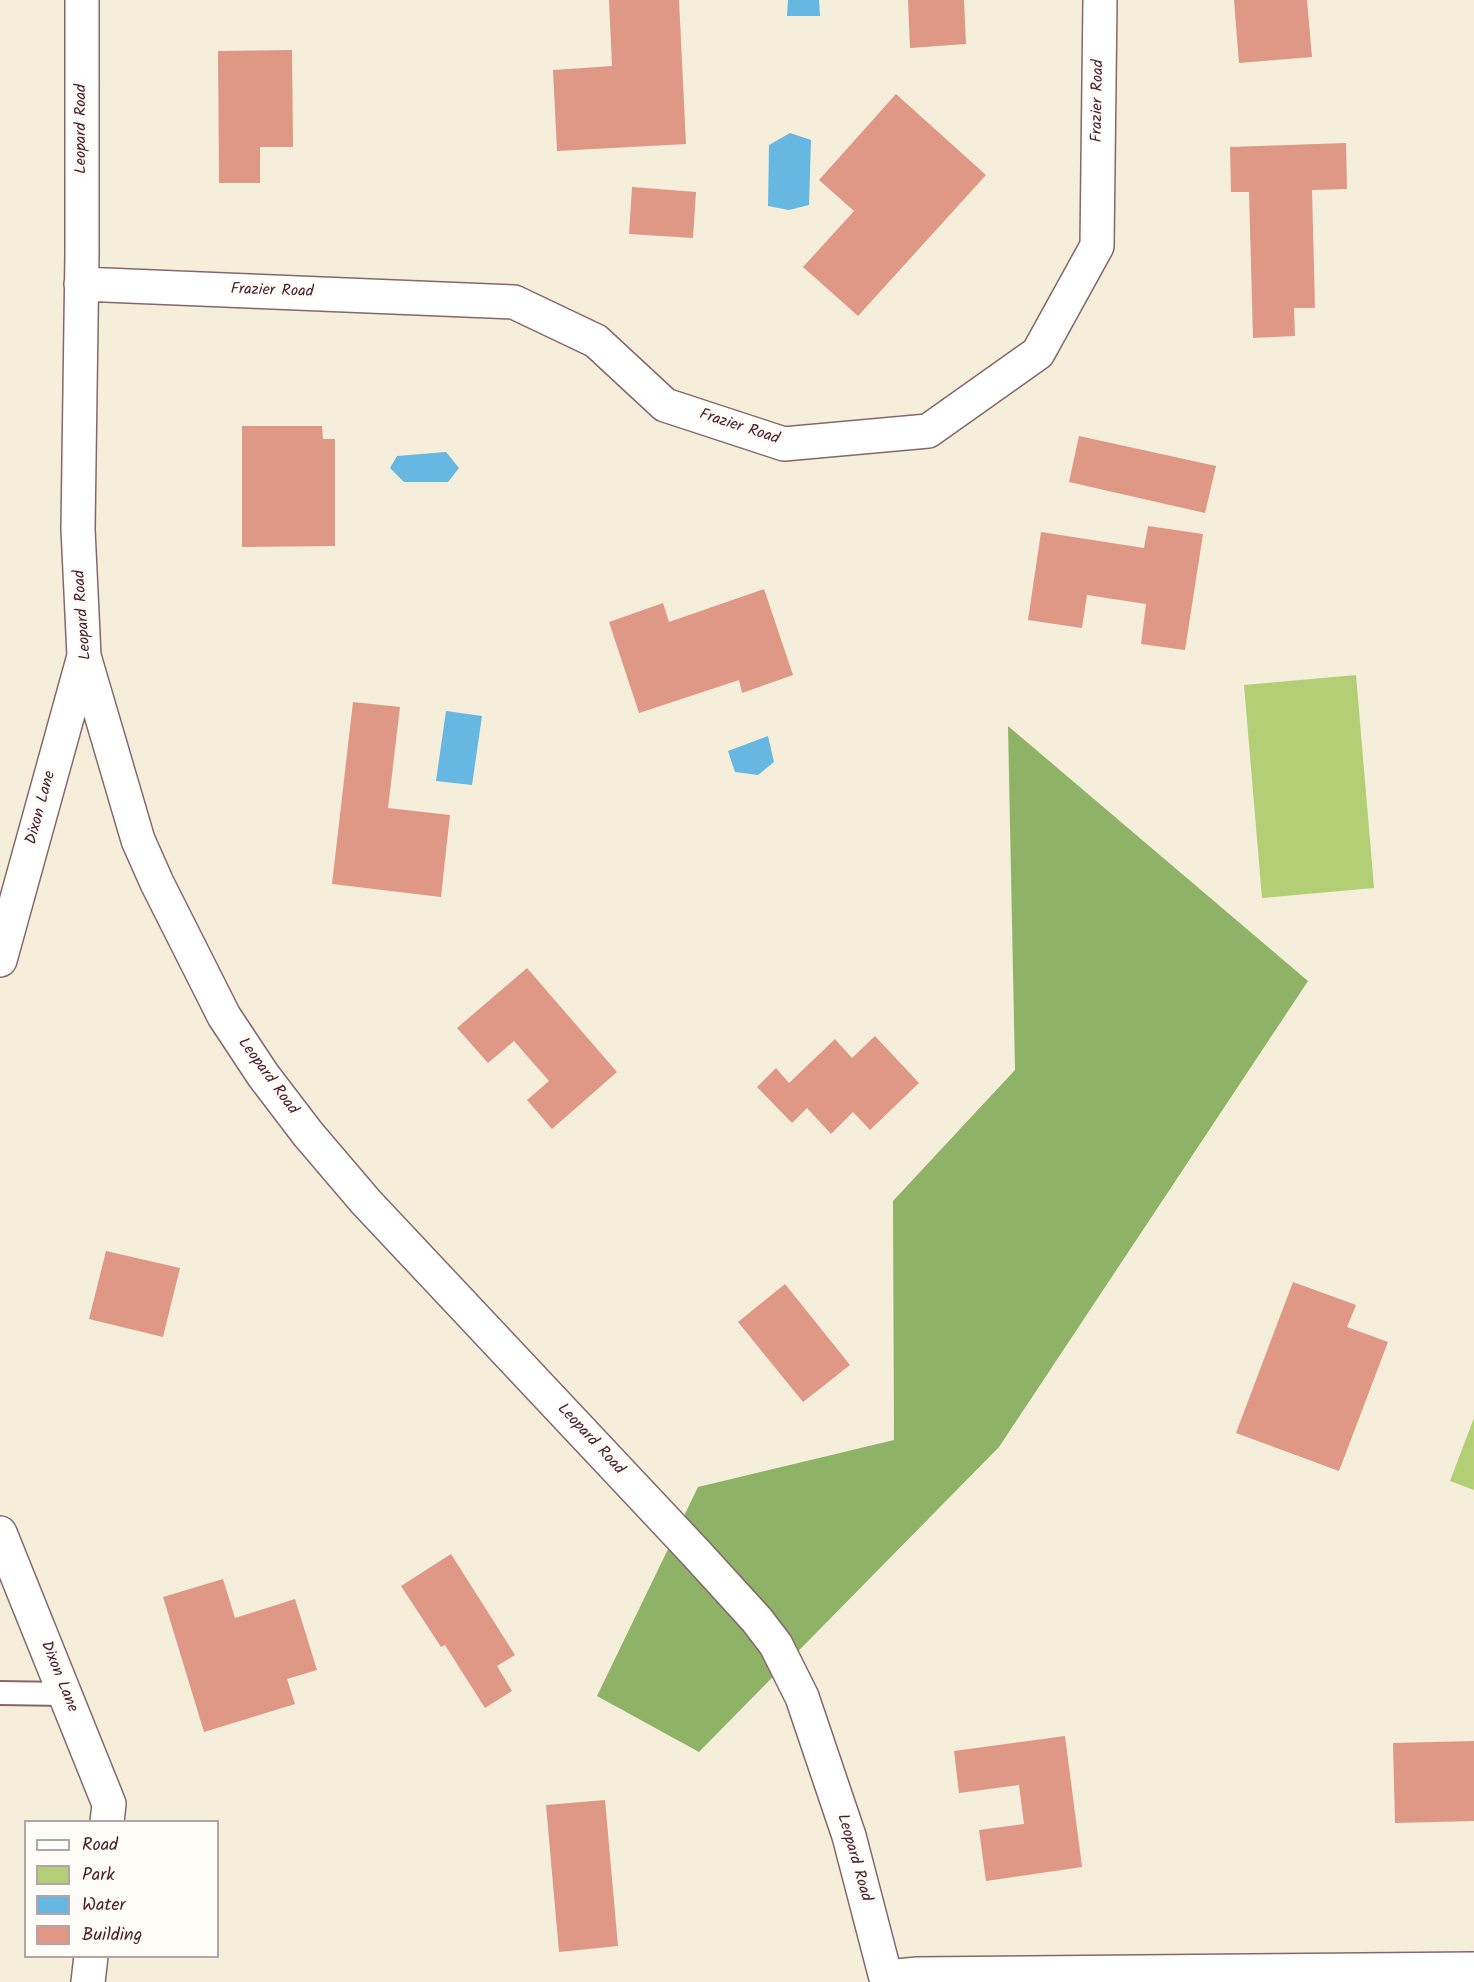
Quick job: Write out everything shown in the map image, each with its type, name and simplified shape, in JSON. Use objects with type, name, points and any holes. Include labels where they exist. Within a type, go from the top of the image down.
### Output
[{"type":"street","name":"Leopard Road","points":[[82,0],[78,529],[84,656],[143,851],[224,1016],[263,1075],[308,1134],[366,1202],[695,1552],[757,1620],[776,1645],[802,1697],[849,1836],[886,1979]]},
{"type":"street","name":"Frazier Road","points":[[81,285],[514,302],[596,341],[666,405],[784,444],[928,431],[1038,353],[1097,246],[1100,0]]},
{"type":"street","name":"Dixon Lane","points":[[0,960],[84,656]]},
{"type":"street","name":"Dixon Lane","points":[[0,1533],[109,1804],[107,1820]]},
{"type":"street","points":[[88,1982],[91,1958]]},
{"type":"street","points":[[886,1979],[918,1974],[1474,1969]]},
{"type":"lane","points":[[0,1693],[65,1694]]},
{"type":"green space","points":[[1356,675],[1374,888],[1262,898],[1244,685]]},
{"type":"green space","points":[[1008,726],[1308,981],[999,1447],[699,1752],[597,1696],[698,1487],[894,1440],[893,1201],[1015,1070]]},
{"type":"green space","points":[[1474,1418],[1474,1490],[1450,1481]]},
{"type":"water","points":[[788,0],[819,0],[820,16],[787,16]]},
{"type":"water","points":[[790,133],[811,140],[809,205],[789,210],[768,206],[769,145]]},
{"type":"water","points":[[446,452],[459,468],[448,482],[404,482],[390,468],[397,456]]},
{"type":"water","points":[[446,711],[482,716],[472,785],[436,781]]},
{"type":"water","points":[[768,736],[774,762],[758,775],[735,772],[728,751]]},
{"type":"building","points":[[609,0],[679,0],[686,144],[557,151],[553,70],[612,66]]},
{"type":"building","points":[[908,0],[964,0],[966,44],[910,48]]},
{"type":"building","points":[[1234,0],[1307,0],[1312,57],[1239,63]]},
{"type":"building","points":[[292,50],[293,147],[260,147],[260,183],[219,183],[218,51]]},
{"type":"building","points":[[896,94],[986,175],[858,316],[803,267],[854,211],[819,180]]},
{"type":"building","points":[[1346,143],[1347,189],[1312,190],[1315,308],[1294,308],[1295,336],[1253,338],[1249,192],[1231,192],[1230,147]]},
{"type":"building","points":[[632,187],[696,192],[693,238],[629,234]]},
{"type":"building","points":[[242,426],[322,426],[323,439],[335,439],[335,546],[242,547]]},
{"type":"building","points":[[1079,436],[1216,466],[1205,513],[1069,482]]},
{"type":"building","points":[[1148,526],[1203,534],[1185,650],[1141,644],[1146,604],[1087,595],[1082,628],[1028,620],[1041,532],[1144,548]]},
{"type":"building","points":[[764,589],[793,675],[742,693],[739,680],[639,713],[609,622],[663,603],[669,622]]},
{"type":"building","points":[[353,702],[400,707],[388,808],[450,815],[441,897],[332,884]]},
{"type":"building","points":[[527,968],[617,1072],[552,1129],[527,1100],[549,1081],[514,1041],[488,1063],[457,1028]]},
{"type":"building","points":[[875,1036],[919,1083],[870,1130],[853,1112],[831,1134],[807,1108],[792,1123],[757,1087],[776,1068],[789,1083],[835,1039],[852,1058]]},
{"type":"building","points":[[106,1251],[180,1268],[163,1337],[89,1319]]},
{"type":"building","points":[[1293,1282],[1356,1305],[1347,1327],[1388,1342],[1339,1471],[1236,1433]]},
{"type":"building","points":[[785,1284],[850,1365],[803,1402],[738,1322]]},
{"type":"building","points":[[451,1554],[515,1655],[497,1666],[512,1691],[485,1708],[445,1645],[441,1647],[401,1586]]},
{"type":"building","points":[[223,1579],[235,1618],[295,1599],[317,1670],[287,1679],[295,1704],[204,1732],[163,1597]]},
{"type":"building","points":[[1065,1736],[1082,1867],[986,1881],[979,1830],[1024,1824],[1019,1785],[959,1793],[954,1751]]},
{"type":"building","points":[[1474,1741],[1474,1821],[1395,1823],[1393,1743]]},
{"type":"building","points":[[605,1800],[618,1946],[559,1952],[546,1805]]}]
